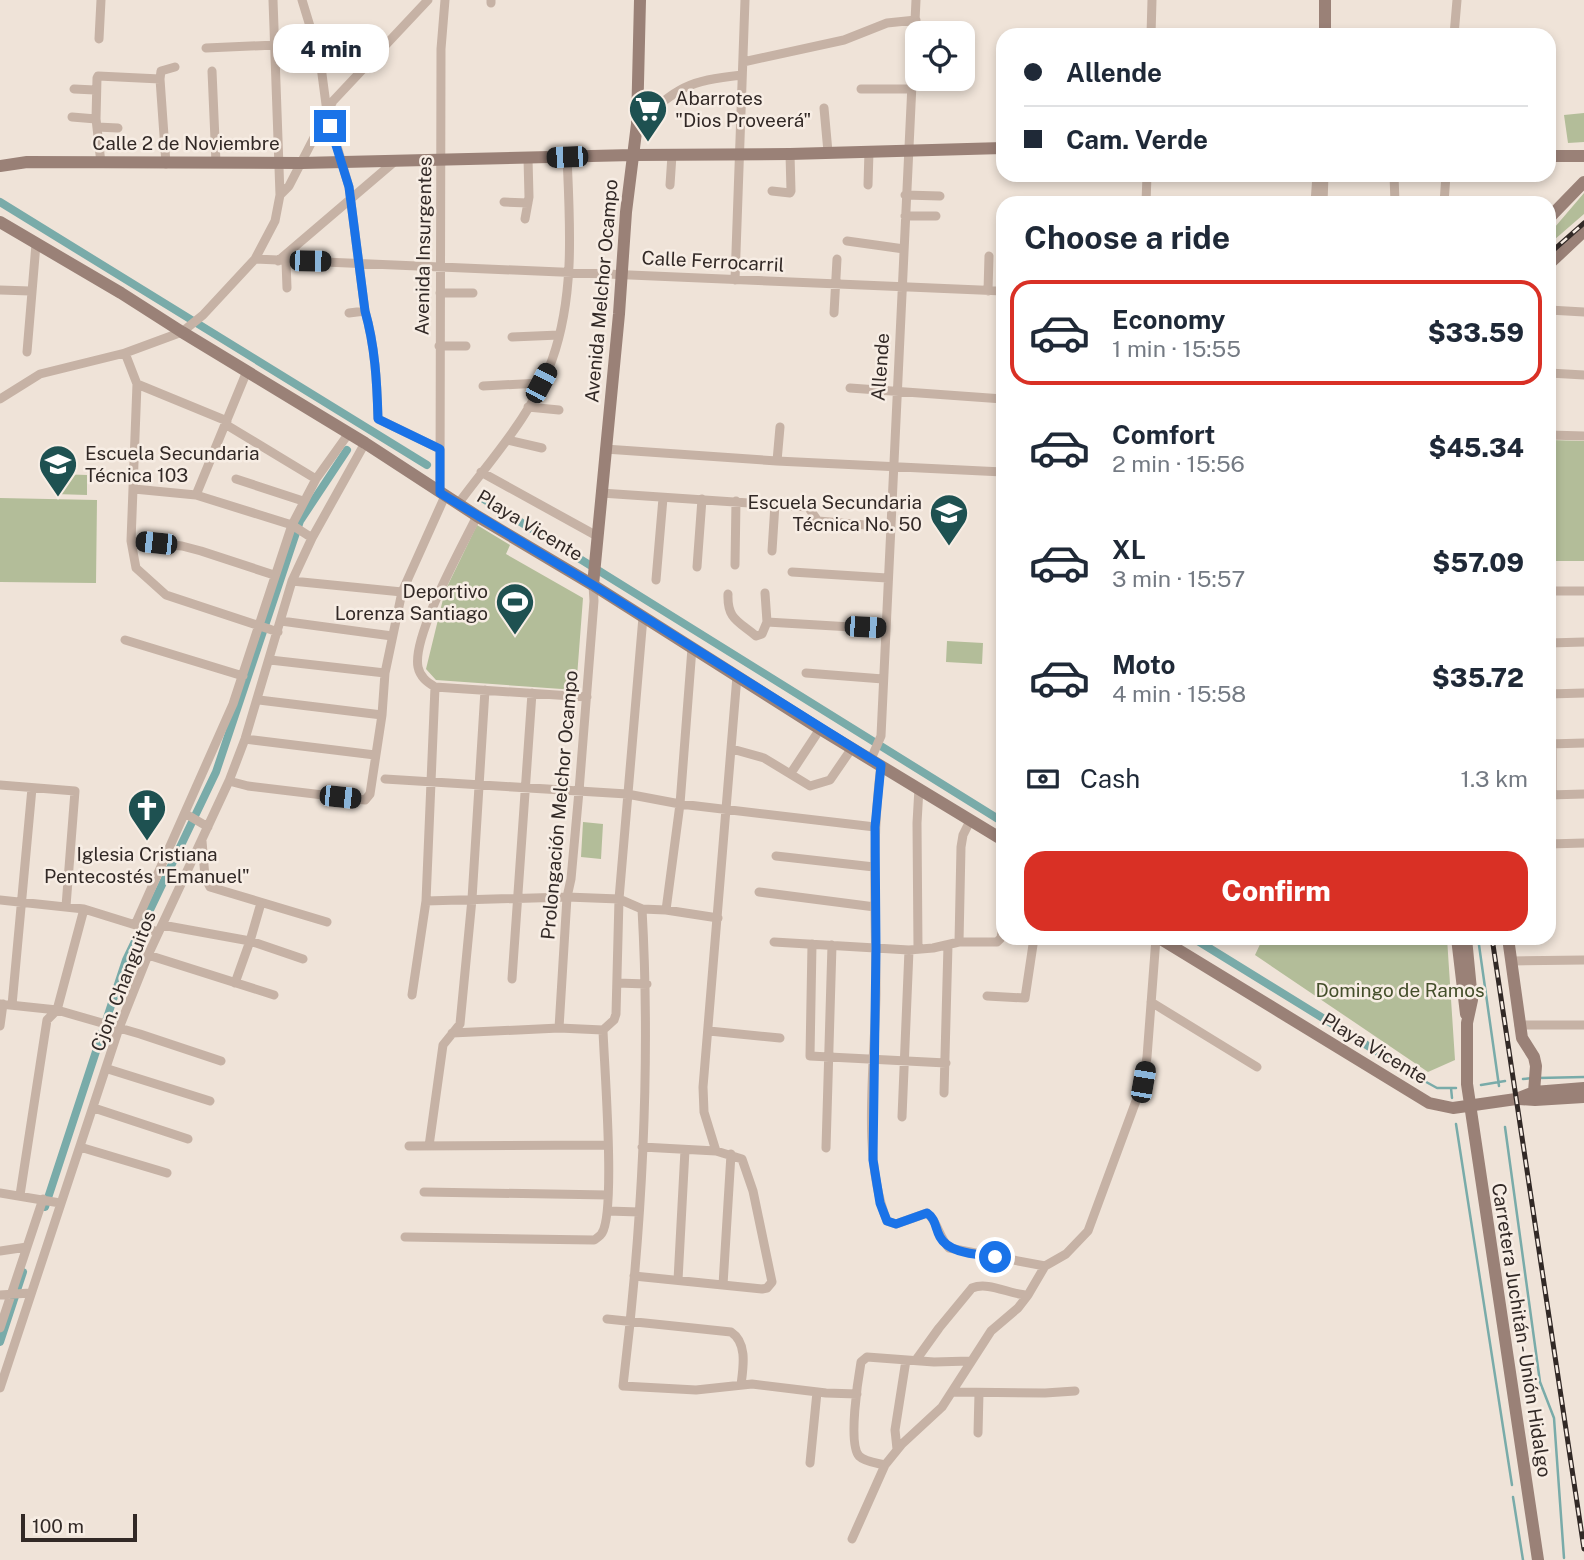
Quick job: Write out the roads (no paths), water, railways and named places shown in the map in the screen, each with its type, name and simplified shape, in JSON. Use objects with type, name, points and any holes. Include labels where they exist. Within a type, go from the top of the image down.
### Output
[{"type":"street","points":[[99,39],[101,0]]},
{"type":"street","points":[[0,399],[40,374],[125,352],[184,331],[255,259],[275,220],[280,195],[273,0]]},
{"type":"street","points":[[302,0],[320,59],[327,112],[349,187],[365,311],[376,371],[378,419],[440,449]]},
{"type":"street","points":[[280,195],[289,186],[327,112],[341,92],[384,50],[428,0]]},
{"type":"street","name":"Avenida Insurgentes","points":[[443,494],[439,346],[442,266],[440,49],[445,0]]},
{"type":"street","name":"Avenida Melchor Ocampo","points":[[594,580],[637,124],[640,0]]},
{"type":"street","points":[[735,280],[745,0]]},
{"type":"street","name":"Allende","points":[[916,0],[916,20]]},
{"type":"street","points":[[1151,28],[1152,0]]},
{"type":"street","points":[[1325,0],[1325,28]]},
{"type":"street","points":[[1455,28],[1457,0]]},
{"type":"street","points":[[743,62],[844,40],[887,23],[916,20]]},
{"type":"street","points":[[206,48],[276,45]]},
{"type":"street","points":[[166,164],[160,79],[161,71],[174,67]]},
{"type":"street","points":[[212,71],[216,163]]},
{"type":"street","points":[[637,124],[678,89],[706,79],[742,75]]},
{"type":"street","points":[[101,163],[95,90],[98,76],[160,79]]},
{"type":"street","points":[[74,89],[95,90]]},
{"type":"street","points":[[861,89],[905,89]]},
{"type":"street","name":"Allende","points":[[876,758],[881,736],[912,91]]},
{"type":"street","points":[[824,108],[828,152]]},
{"type":"street","points":[[72,117],[118,128]]},
{"type":"street","name":"Calle 2 de Noviembre","points":[[0,166],[27,163],[302,163],[996,148]]},
{"type":"street","points":[[1556,149],[1584,149]]},
{"type":"street","points":[[868,185],[869,151]]},
{"type":"street","points":[[772,191],[791,191],[789,154]]},
{"type":"street","points":[[670,184],[672,155]]},
{"type":"street","points":[[1556,156],[1584,156]]},
{"type":"street","points":[[458,504],[507,440],[552,362],[569,273],[567,157]]},
{"type":"street","points":[[525,219],[528,203],[528,158]]},
{"type":"street","points":[[287,288],[282,261],[396,160]]},
{"type":"street","points":[[1556,211],[1584,182]]},
{"type":"street","points":[[905,195],[940,196]]},
{"type":"street","points":[[504,202],[528,203]]},
{"type":"street","points":[[905,216],[936,216]]},
{"type":"street","name":"Playa Vicente","points":[[0,222],[121,292],[365,443],[477,516],[594,580],[643,617],[820,729],[852,748],[876,758],[996,836]]},
{"type":"street","points":[[1556,257],[1584,231]]},
{"type":"street","points":[[847,241],[904,249]]},
{"type":"street","points":[[27,352],[36,244]]},
{"type":"street","points":[[988,291],[989,256]]},
{"type":"street","name":"Calle Ferrocarril","points":[[255,259],[996,291]]},
{"type":"street","points":[[834,313],[837,259]]},
{"type":"street","points":[[0,290],[30,291]]},
{"type":"street","points":[[440,293],[473,293]]},
{"type":"street","points":[[1556,310],[1584,312]]},
{"type":"street","points":[[349,313],[365,311]]},
{"type":"street","points":[[512,337],[559,335]]},
{"type":"street","points":[[439,346],[466,346]]},
{"type":"street","points":[[125,352],[137,384],[131,541],[136,568],[166,595],[268,628]]},
{"type":"street","points":[[196,495],[247,371]]},
{"type":"street","points":[[1556,373],[1584,375]]},
{"type":"street","points":[[483,386],[541,383]]},
{"type":"street","points":[[137,384],[226,423],[316,479]]},
{"type":"street","points":[[850,388],[996,398]]},
{"type":"street","points":[[528,407],[559,410]]},
{"type":"street","points":[[777,461],[780,427]]},
{"type":"street","name":"Cjon. Changuitos","points":[[0,1388],[28,1294],[51,1201],[80,1147],[108,1069],[116,1027],[158,929],[202,839],[204,824],[229,781],[259,700],[270,660],[268,628],[274,575],[303,500],[349,433]]},
{"type":"street","points":[[1556,435],[1584,436]]},
{"type":"street","points":[[507,440],[542,448]]},
{"type":"street","name":"Cjon. Changuitos","points":[[137,925],[216,746],[243,676],[268,628],[281,621],[292,581],[310,536],[365,443]]},
{"type":"street","points":[[605,449],[996,472]]},
{"type":"street","points":[[481,472],[597,537]]},
{"type":"street","points":[[236,479],[303,500]]},
{"type":"street","points":[[134,489],[196,495],[293,525],[310,536]]},
{"type":"street","points":[[229,781],[248,786],[365,800],[369,794],[382,715],[385,673],[402,592],[443,494]]},
{"type":"street","points":[[601,494],[775,503],[808,507],[818,521],[889,527]]},
{"type":"street","points":[[656,580],[663,498]]},
{"type":"street","points":[[697,566],[702,499]]},
{"type":"street","points":[[734,565],[736,501]]},
{"type":"street","points":[[772,551],[775,503]]},
{"type":"street","points":[[477,516],[441,589],[419,648],[418,670],[421,676],[435,687],[584,696]]},
{"type":"street","points":[[131,541],[182,546],[274,575]]},
{"type":"street","points":[[792,572],[887,578]]},
{"type":"street","name":"Prolongación Melchor Ocampo","points":[[559,1028],[567,897],[571,879],[594,580]]},
{"type":"street","points":[[292,581],[402,592]]},
{"type":"street","points":[[1556,591],[1584,591]]},
{"type":"street","points":[[728,594],[730,615],[756,636],[762,634],[766,622],[765,593]]},
{"type":"street","points":[[452,1033],[559,1028],[603,1030],[614,1020],[619,899],[643,617]]},
{"type":"street","points":[[281,621],[392,636]]},
{"type":"street","points":[[766,622],[885,629]]},
{"type":"street","points":[[125,640],[243,676]]},
{"type":"street","points":[[1556,643],[1584,642]]},
{"type":"street","points":[[666,910],[680,804],[692,648]]},
{"type":"street","points":[[270,660],[385,673]]},
{"type":"street","points":[[806,674],[883,679]]},
{"type":"street","points":[[716,1151],[704,1112],[704,1087],[737,676]]},
{"type":"street","points":[[412,995],[426,901],[435,687]]},
{"type":"street","points":[[429,1146],[443,1045],[460,1024],[472,899],[485,690]]},
{"type":"street","points":[[512,979],[532,693]]},
{"type":"street","points":[[1556,694],[1584,693]]},
{"type":"street","points":[[259,700],[382,715]]},
{"type":"street","points":[[791,773],[820,729]]},
{"type":"street","points":[[245,739],[375,755]]},
{"type":"street","points":[[1556,744],[1584,743]]},
{"type":"street","points":[[732,749],[764,758],[810,786],[830,780],[852,748]]},
{"type":"street","points":[[876,758],[873,1160],[880,1203],[887,1221],[896,1224],[927,1213],[932,1217],[940,1237],[949,1248],[1045,1266]]},
{"type":"street","points":[[384,779],[627,794],[680,804],[875,827]]},
{"type":"street","points":[[0,785],[75,791],[66,906]]},
{"type":"street","points":[[0,1026],[22,902],[32,788]]},
{"type":"street","points":[[902,1116],[902,1061],[913,949],[919,788]]},
{"type":"street","points":[[1556,795],[1584,794]]},
{"type":"street","points":[[186,814],[204,824]]},
{"type":"street","points":[[959,942],[961,848],[963,835],[970,821]]},
{"type":"street","points":[[202,839],[205,877],[210,887],[327,922]]},
{"type":"street","points":[[1556,844],[1584,843]]},
{"type":"street","points":[[776,856],[874,867]]},
{"type":"street","points":[[759,892],[875,907]]},
{"type":"street","points":[[426,901],[567,897],[619,899],[642,909],[718,918]]},
{"type":"street","points":[[0,900],[66,906],[158,929],[250,940],[303,959]]},
{"type":"street","points":[[235,983],[261,903]]},
{"type":"street","points":[[20,1195],[47,1020],[57,1010],[84,909]]},
{"type":"street","points":[[642,909],[647,984],[642,1147],[634,1276],[623,1386],[696,1390],[763,1385],[857,1394]]},
{"type":"street","points":[[775,942],[913,949],[959,942],[996,942]]},
{"type":"street","points":[[811,944],[808,1054],[946,1063]]},
{"type":"street","points":[[826,1147],[832,945]]},
{"type":"street","points":[[944,1093],[948,945]]},
{"type":"street","points":[[987,996],[1025,998],[1033,945]]},
{"type":"street","points":[[852,1539],[885,1465],[897,1449],[942,1407],[991,1331],[1018,1308],[1045,1266],[1066,1254],[1087,1230],[1143,1082],[1157,945]]},
{"type":"street","name":"Playa Vicente","points":[[1169,945],[1429,1103],[1445,1107],[1469,1106],[1516,1098]]},
{"type":"street","points":[[1458,945],[1467,1023]]},
{"type":"street","points":[[1467,945],[1472,1000],[1467,1023]]},
{"type":"street","points":[[1509,945],[1522,1038],[1536,1066],[1534,1091]]},
{"type":"street","points":[[148,955],[274,995]]},
{"type":"street","points":[[1512,961],[1584,960]]},
{"type":"street","points":[[617,983],[647,984]]},
{"type":"street","points":[[1151,1002],[1257,1067]]},
{"type":"street","points":[[5,1004],[57,1010],[221,1061]]},
{"type":"street","name":"Carretera Juchitán - Unión Hidalgo","points":[[1467,1023],[1469,1106],[1538,1560]]},
{"type":"street","points":[[1520,1025],[1584,1025]]},
{"type":"street","points":[[405,1237],[594,1240],[602,1234],[608,1211],[603,1030]]},
{"type":"street","points":[[709,1031],[780,1038]]},
{"type":"street","points":[[108,1069],[210,1101]]},
{"type":"street","points":[[1516,1098],[1534,1091],[1584,1088]]},
{"type":"street","points":[[1516,1098],[1535,1100],[1584,1097]]},
{"type":"street","points":[[94,1108],[188,1139]]},
{"type":"street","points":[[409,1146],[607,1145]]},
{"type":"street","points":[[80,1147],[167,1173]]},
{"type":"street","points":[[634,1276],[762,1289],[772,1282],[742,1159],[716,1151],[642,1147]]},
{"type":"street","points":[[678,1280],[685,1150]]},
{"type":"street","points":[[723,1285],[730,1154]]},
{"type":"street","points":[[424,1192],[608,1195]]},
{"type":"street","points":[[0,1193],[51,1201],[27,1247],[0,1328]]},
{"type":"street","points":[[608,1211],[639,1212]]},
{"type":"street","points":[[0,1251],[27,1247]]},
{"type":"street","points":[[897,1449],[895,1430],[911,1360],[972,1288],[978,1285],[986,1286],[1012,1294],[1028,1295]]},
{"type":"street","points":[[0,1295],[28,1294]]},
{"type":"street","points":[[607,1319],[731,1332],[738,1336],[741,1344],[741,1385]]},
{"type":"street","points":[[885,1465],[861,1458],[855,1451],[857,1394],[863,1359],[970,1361]]},
{"type":"street","points":[[954,1392],[1075,1391]]},
{"type":"street","points":[[810,1463],[817,1392]]},
{"type":"street","points":[[978,1433],[979,1393]]},
{"type":"waterway","points":[[0,202],[427,465]]},
{"type":"waterway","points":[[45,1207],[126,960],[216,772],[300,521],[347,450]]},
{"type":"waterway","points":[[482,498],[996,818]]},
{"type":"waterway","points":[[1204,945],[1407,1070]]},
{"type":"waterway","points":[[1479,945],[1499,1086]]},
{"type":"waterway","points":[[1538,1078],[1584,1077]]},
{"type":"waterway","points":[[1419,1078],[1437,1088],[1456,1088]]},
{"type":"waterway","points":[[1523,1079],[1532,1078]]},
{"type":"waterway","points":[[1481,1085],[1505,1081]]},
{"type":"waterway","points":[[1451,1088],[1452,1098]]},
{"type":"waterway","points":[[1456,1124],[1512,1485]]},
{"type":"waterway","points":[[1505,1127],[1540,1382],[1554,1418],[1564,1558]]},
{"type":"waterway","points":[[0,1342],[23,1272]]},
{"type":"waterway","points":[[1513,1497],[1523,1560]]},
{"type":"railway","points":[[1556,248],[1584,223]]},
{"type":"railway","points":[[1493,945],[1584,1549]]},
{"type":"place","name":"Abarrotes \"Dios Proveerá\"","points":[[648,143]]},
{"type":"place","name":"Escuela Secundaria Técnica 103","points":[[58,498]]},
{"type":"place","name":"Escuela Secundaria Técnica No. 50","points":[[949,547]]},
{"type":"place","name":"Deportivo Lorenza Santiago","points":[[515,636]]},
{"type":"place","name":"Iglesia Cristiana Pentecostés \"Emanuel\"","points":[[147,842]]},
{"type":"park label","name":"Domingo de Ramos","points":[[1400,990]]}]
